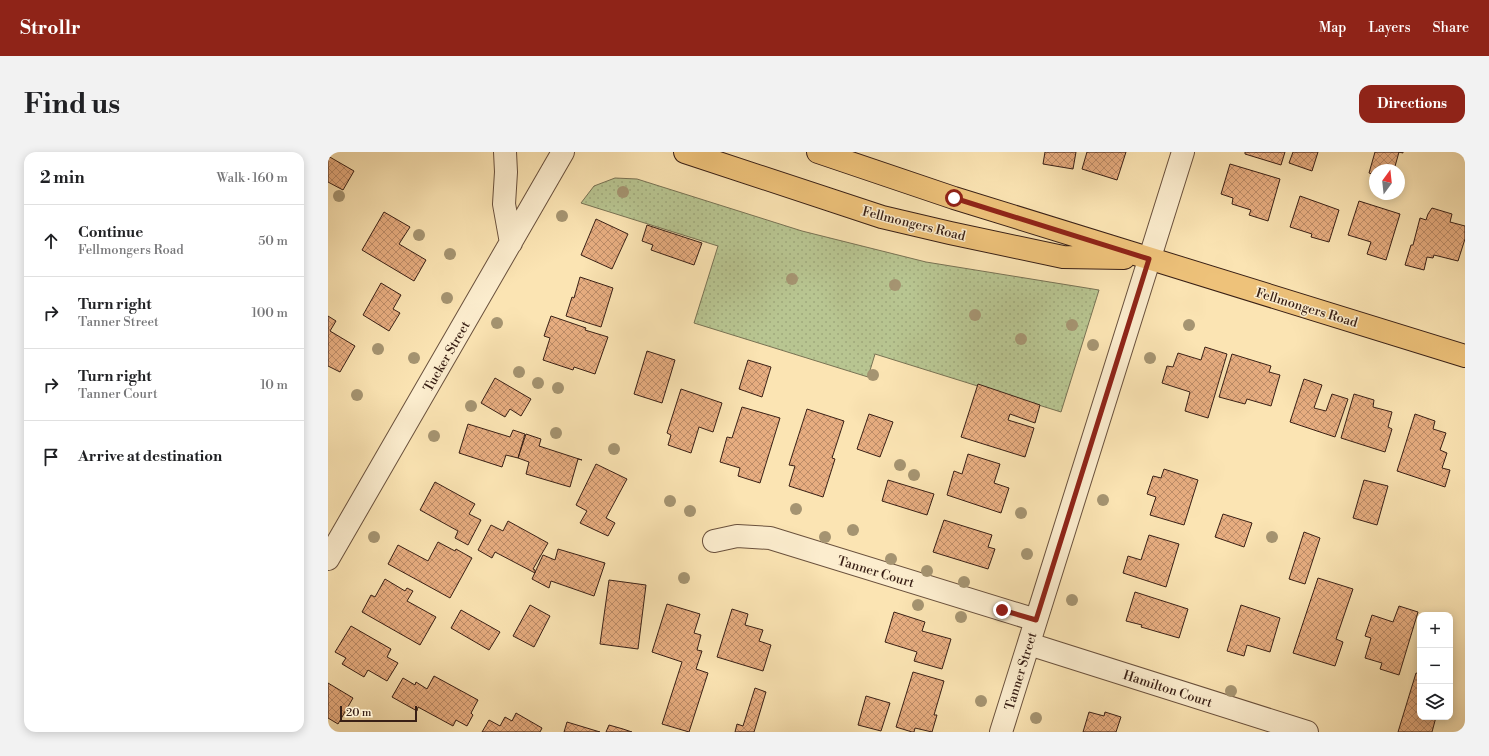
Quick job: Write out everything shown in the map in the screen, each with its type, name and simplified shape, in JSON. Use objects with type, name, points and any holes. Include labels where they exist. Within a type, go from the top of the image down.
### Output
[{"type":"main road","name":"Fellmongers Road","points":[[685,152],[882,217],[950,233],[1063,257],[1149,259]]},
{"type":"main road","name":"Fellmongers Road","points":[[818,152],[954,198],[1465,356]]},
{"type":"street","points":[[505,152],[506,172],[504,204],[512,243]]},
{"type":"street","name":"Tucker Street","points":[[328,560],[512,243],[563,152]]},
{"type":"street","name":"Tanner Street","points":[[1001,732],[1183,152]]},
{"type":"street","name":"Tanner Court","points":[[714,541],[737,536],[770,538],[1036,620]]},
{"type":"street","name":"Hamilton Court","points":[[1029,644],[1307,732]]},
{"type":"green space","points":[[615,178],[637,179],[802,231],[926,262],[1099,290],[1061,412],[875,354],[868,377],[694,323],[718,246],[581,203],[594,186]]},
{"type":"building","points":[[1045,152],[1076,152],[1073,169],[1043,164]]},
{"type":"building","points":[[1087,152],[1126,152],[1117,180],[1082,169]]},
{"type":"building","points":[[1245,152],[1285,152],[1281,165],[1245,154]]},
{"type":"building","points":[[1293,152],[1318,152],[1312,171],[1289,163]]},
{"type":"building","points":[[1375,152],[1399,152],[1396,164],[1372,164]]},
{"type":"building","points":[[328,156],[354,171],[343,190],[328,182]]},
{"type":"building","points":[[1230,164],[1280,179],[1268,221],[1249,215],[1251,210],[1232,204],[1233,198],[1221,194]]},
{"type":"building","points":[[1300,196],[1339,210],[1329,242],[1311,237],[1312,234],[1290,227]]},
{"type":"building","points":[[1359,201],[1400,214],[1386,260],[1367,254],[1371,242],[1348,235]]},
{"type":"building","points":[[1432,208],[1452,214],[1450,222],[1465,226],[1465,239],[1458,261],[1434,255],[1433,258],[1427,257],[1424,270],[1405,265],[1411,245],[1413,245],[1420,218],[1426,220]]},
{"type":"building","points":[[384,212],[410,227],[399,244],[426,260],[414,281],[362,250]]},
{"type":"building","points":[[596,219],[628,234],[612,269],[581,255]]},
{"type":"building","points":[[647,225],[702,243],[694,265],[651,250],[653,245],[642,241]]},
{"type":"building","points":[[580,277],[613,288],[601,327],[566,316],[572,297],[574,298]]},
{"type":"building","points":[[381,283],[401,295],[393,309],[400,313],[389,331],[363,315]]},
{"type":"building","points":[[328,316],[336,321],[330,331],[355,346],[340,372],[328,366]]},
{"type":"building","points":[[551,316],[586,328],[585,330],[608,337],[595,374],[574,367],[573,370],[543,360],[550,338],[544,336]]},
{"type":"building","points":[[1205,347],[1227,354],[1208,418],[1185,411],[1190,392],[1162,383],[1167,366],[1173,367],[1178,353],[1201,360]]},
{"type":"building","points":[[647,351],[675,360],[662,403],[634,394]]},
{"type":"building","points":[[1232,354],[1271,366],[1269,372],[1280,375],[1271,406],[1247,399],[1245,404],[1219,397]]},
{"type":"building","points":[[748,360],[771,367],[762,397],[739,389]]},
{"type":"building","points":[[495,378],[531,399],[521,416],[510,409],[505,417],[481,403]]},
{"type":"building","points":[[1304,379],[1322,385],[1314,408],[1326,411],[1332,394],[1348,399],[1335,437],[1290,422]]},
{"type":"building","points":[[978,384],[1040,405],[1035,423],[1010,414],[1008,420],[1034,428],[1025,457],[961,437]]},
{"type":"building","points":[[681,389],[722,403],[713,432],[699,427],[691,453],[668,445],[671,435],[667,433]]},
{"type":"building","points":[[1354,394],[1374,400],[1373,407],[1392,412],[1388,427],[1392,429],[1385,452],[1341,438]]},
{"type":"building","points":[[742,407],[780,418],[760,483],[738,476],[740,468],[720,462],[727,437],[732,438]]},
{"type":"building","points":[[807,409],[844,421],[832,458],[835,459],[823,497],[789,486],[795,466],[789,465]]},
{"type":"building","points":[[869,414],[893,422],[880,457],[857,449]]},
{"type":"building","points":[[1415,414],[1435,421],[1433,429],[1446,433],[1440,450],[1447,453],[1442,468],[1450,470],[1445,487],[1397,471]]},
{"type":"building","points":[[468,424],[510,437],[513,430],[525,434],[518,458],[506,455],[502,467],[459,453]]},
{"type":"building","points":[[526,434],[541,439],[539,446],[582,460],[578,459],[570,487],[526,474],[529,462],[518,458]]},
{"type":"building","points":[[968,454],[1000,464],[994,483],[1009,488],[1001,513],[947,495],[954,471],[962,474]]},
{"type":"building","points":[[596,464],[627,479],[606,518],[615,523],[608,536],[580,523],[587,511],[576,505]]},
{"type":"building","points":[[1164,469],[1198,480],[1184,525],[1150,515],[1156,497],[1147,494],[1153,476],[1161,478]]},
{"type":"building","points":[[888,480],[934,494],[927,515],[882,501]]},
{"type":"building","points":[[1364,480],[1388,486],[1377,525],[1353,518]]},
{"type":"building","points":[[435,482],[475,504],[469,514],[481,520],[468,545],[455,538],[458,531],[420,510]]},
{"type":"building","points":[[1223,514],[1252,523],[1244,547],[1215,537]]},
{"type":"building","points":[[944,520],[992,535],[988,547],[995,549],[988,569],[933,552]]},
{"type":"building","points":[[508,521],[548,543],[533,569],[535,570],[535,573],[495,552],[492,558],[478,550],[491,525],[503,531]]},
{"type":"building","points":[[1304,532],[1320,538],[1305,584],[1289,579]]},
{"type":"building","points":[[1149,535],[1179,544],[1166,587],[1123,573],[1128,556],[1141,560]]},
{"type":"building","points":[[438,542],[455,551],[456,549],[472,558],[450,598],[388,564],[398,545],[428,561]]},
{"type":"building","points":[[558,549],[605,563],[594,596],[551,581],[549,588],[532,579],[543,555],[555,560]]},
{"type":"building","points":[[1318,578],[1353,589],[1336,639],[1343,642],[1335,666],[1293,653]]},
{"type":"building","points":[[385,579],[405,591],[407,588],[413,591],[407,601],[436,617],[420,645],[362,612],[371,595],[375,597]]},
{"type":"building","points":[[609,580],[646,585],[638,649],[600,644]]},
{"type":"building","points":[[1135,592],[1188,609],[1179,638],[1126,621]]},
{"type":"building","points":[[667,604],[700,614],[694,633],[701,635],[697,650],[702,651],[696,669],[708,673],[689,732],[662,724],[682,662],[652,652]]},
{"type":"building","points":[[530,605],[550,616],[534,647],[513,636]]},
{"type":"building","points":[[1241,605],[1280,618],[1270,652],[1247,645],[1244,656],[1227,651]]},
{"type":"building","points":[[1399,606],[1418,612],[1399,675],[1380,669],[1382,663],[1365,658],[1371,638],[1365,636],[1372,615],[1393,622]]},
{"type":"building","points":[[732,609],[748,614],[745,625],[763,630],[759,641],[771,645],[763,671],[717,657]]},
{"type":"building","points":[[461,610],[500,632],[489,650],[451,628]]},
{"type":"building","points":[[894,612],[925,622],[922,631],[951,639],[942,669],[914,661],[917,652],[885,642]]},
{"type":"building","points":[[351,626],[391,649],[387,657],[398,663],[387,681],[368,670],[364,677],[342,664],[346,658],[335,652]]},
{"type":"building","points":[[913,672],[944,681],[934,715],[937,715],[932,732],[915,728],[914,732],[912,732],[896,727]]},
{"type":"building","points":[[1417,673],[1417,720],[1435,720],[1432,732],[1398,732]]},
{"type":"building","points":[[434,676],[478,700],[471,713],[473,715],[467,726],[456,720],[453,726],[418,707],[417,711],[392,697],[403,678],[415,685],[416,682],[427,689]]},
{"type":"building","points":[[328,683],[353,698],[338,724],[328,718]]},
{"type":"building","points":[[755,688],[766,692],[754,732],[735,732],[737,724],[743,726]]},
{"type":"building","points":[[866,696],[890,703],[881,731],[858,725]]},
{"type":"building","points":[[1089,712],[1104,716],[1105,712],[1121,717],[1116,732],[1083,732]]},
{"type":"building","points":[[516,713],[542,728],[540,732],[482,732],[489,720],[500,726],[505,717],[512,721]]},
{"type":"building","points":[[567,722],[600,732],[564,732]]},
{"type":"building","points":[[609,725],[623,729],[632,732],[606,732]]},
{"type":"route","points":[[954,198],[1149,259],[1036,620],[1002,610]]}]
